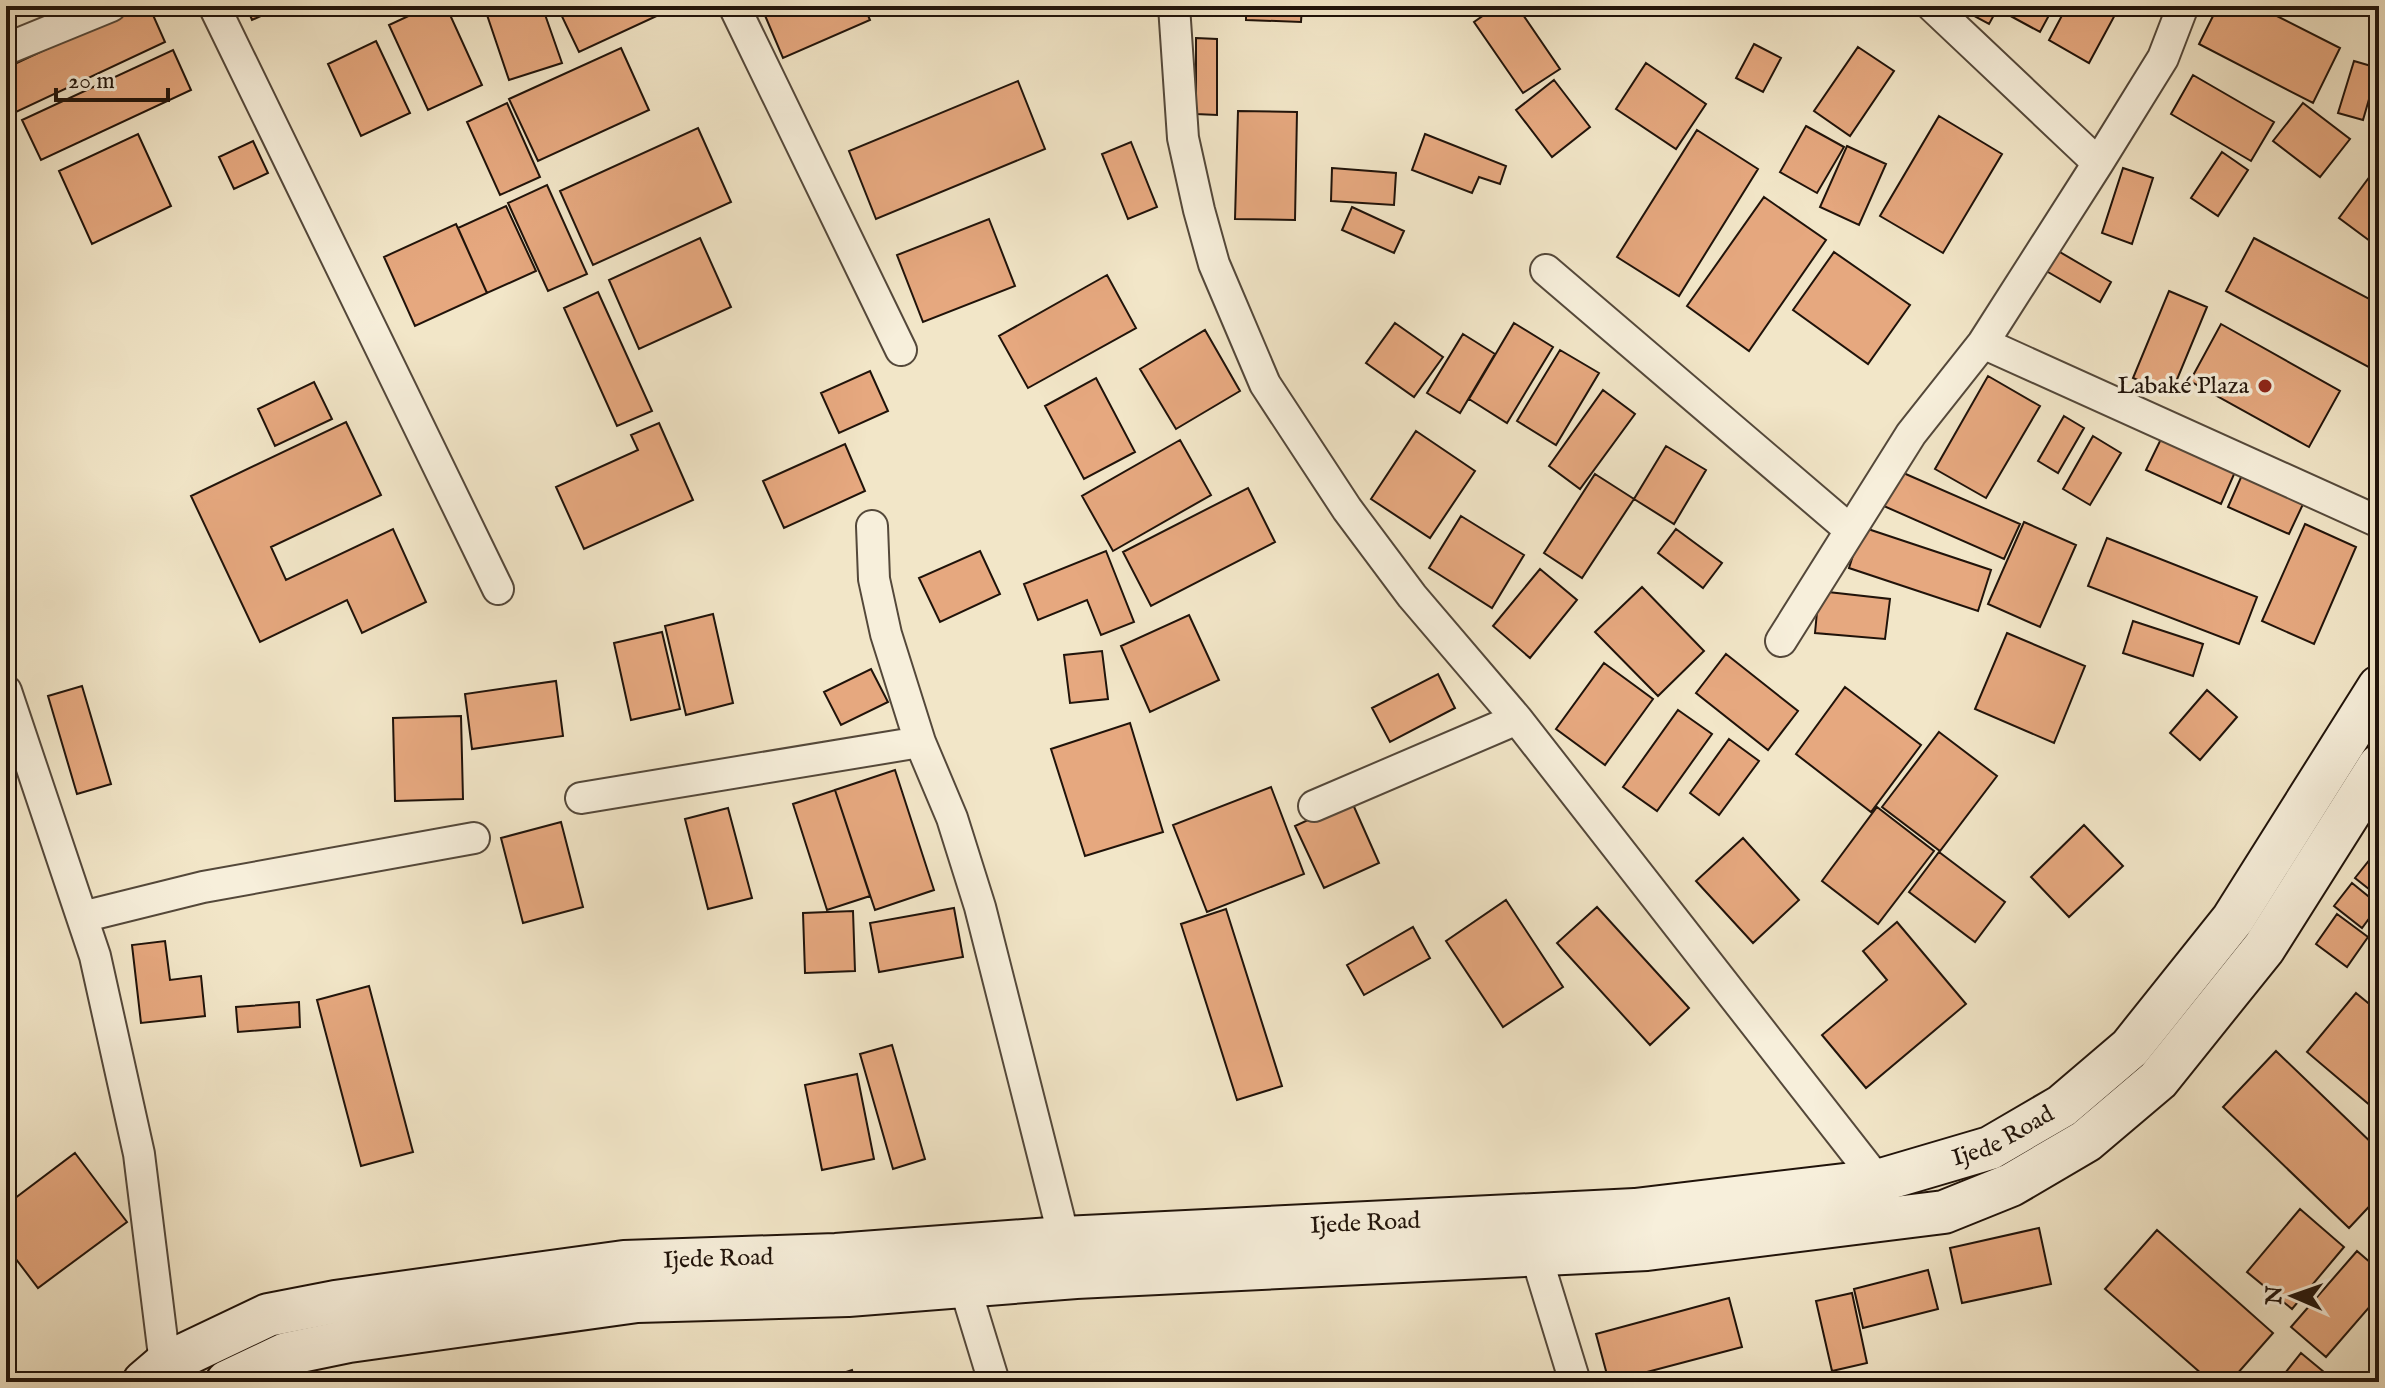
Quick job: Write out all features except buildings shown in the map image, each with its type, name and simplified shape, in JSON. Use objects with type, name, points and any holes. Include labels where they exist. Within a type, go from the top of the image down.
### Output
[{"type":"main road","name":"Ijede Road","points":[[154,1373],[268,1315],[335,1302],[609,1264],[836,1255],[1064,1238],[1635,1210],[1878,1181],[1990,1148],[2062,1106],[2130,1048],[2233,919],[2379,687]]},
{"type":"main road","name":"Ijede Road","points":[[227,1382],[286,1354],[349,1341],[637,1301],[848,1295],[964,1284],[1647,1249],[1944,1212],[2011,1185],[2086,1141],[2158,1080],[2264,948],[2379,766]]},
{"type":"street","points":[[6,49],[111,6]]},
{"type":"street","points":[[214,6],[498,589]]},
{"type":"street","points":[[734,6],[901,350]]},
{"type":"street","points":[[1174,6],[1183,138],[1199,210],[1214,264],[1265,384],[1347,509],[1412,596],[1517,719],[1878,1181]]},
{"type":"street","points":[[1932,6],[2098,163]]},
{"type":"street","points":[[1781,641],[1911,434],[1983,343],[2098,163],[2163,58],[2183,6]]},
{"type":"street","points":[[1546,270],[1849,529]]},
{"type":"street","points":[[1983,343],[2379,522]]},
{"type":"street","points":[[872,526],[874,579],[886,634],[920,742],[952,818],[980,907],[1064,1238]]},
{"type":"street","points":[[6,691],[95,956],[139,1154],[154,1373]]},
{"type":"street","points":[[1314,806],[1517,719]]},
{"type":"street","points":[[581,798],[920,742]]},
{"type":"street","points":[[82,917],[203,887],[474,838]]},
{"type":"street","points":[[1536,1255],[1575,1382]]},
{"type":"street","points":[[964,1284],[994,1382]]},
{"type":"place","name":"Labaké Plaza","points":[[2265,386]]}]
